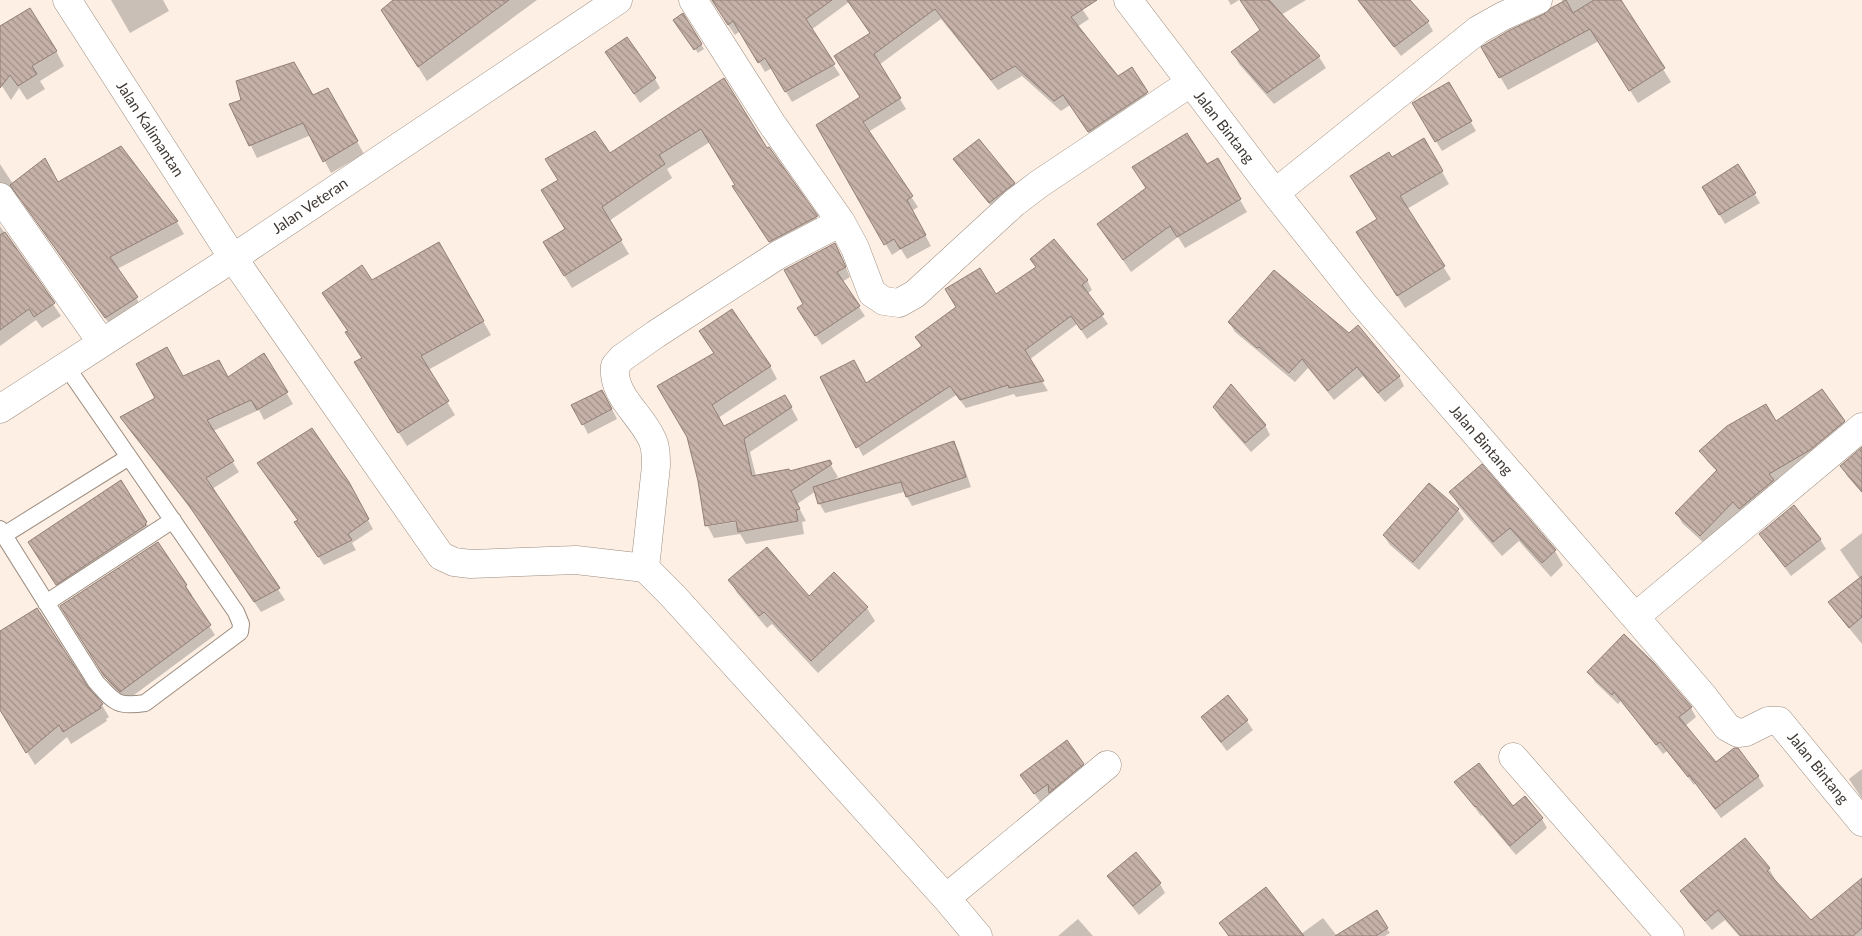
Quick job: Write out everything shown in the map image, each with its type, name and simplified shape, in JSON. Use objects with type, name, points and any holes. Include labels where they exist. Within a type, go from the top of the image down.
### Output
[{"type":"street","name":"Jalan Kalimantan","points":[[67,0],[233,258],[441,556],[454,562],[471,564],[576,560],[645,568]]},
{"type":"street","name":"Jalan Veteran","points":[[0,409],[233,258],[618,0]]},
{"type":"street","points":[[692,0],[772,124],[841,222],[855,248],[872,293],[884,301],[899,303],[915,294],[1014,203],[1039,184],[1190,83]]},
{"type":"street","name":"Jalan Bintang","points":[[1128,0],[1275,193],[1364,305],[1704,696],[1727,727],[1738,733],[1746,732],[1768,721],[1779,721],[1862,822]]},
{"type":"street","points":[[1275,193],[1478,30],[1502,16],[1537,0]]},
{"type":"street","points":[[0,197],[102,343]]},
{"type":"street","points":[[841,222],[778,255],[656,334],[622,358],[615,366],[615,379],[619,392],[652,439],[656,452],[645,568],[680,604],[946,898],[978,936]]},
{"type":"street","points":[[1635,617],[1862,427]]},
{"type":"street","points":[[1513,757],[1670,936]]},
{"type":"street","points":[[946,898],[1106,765]]},
{"type":"lane","points":[[66,366],[173,520],[236,612],[241,624],[240,632],[232,639],[145,703],[127,706],[113,701],[96,682],[2,532],[129,457]]},
{"type":"lane","points":[[46,603],[173,520]]},
{"type":"building","points":[[393,0],[509,0],[418,67],[381,10]]},
{"type":"building","points":[[712,0],[832,0],[806,19],[835,64],[785,92],[765,58],[758,63],[733,21],[728,25]]},
{"type":"building","points":[[847,0],[1097,0],[1071,17],[1118,76],[1132,67],[1148,92],[1088,132],[1063,95],[1054,101],[1015,66],[991,80],[935,9],[874,54],[901,98],[863,122],[913,196],[907,200],[926,235],[900,249],[894,239],[884,245],[816,125],[860,97],[834,56],[870,33]]},
{"type":"building","points":[[1240,0],[1269,0],[1320,56],[1267,93],[1231,52],[1260,30]]},
{"type":"building","points":[[1358,0],[1410,0],[1429,21],[1394,47]]},
{"type":"building","points":[[1566,0],[1573,13],[1594,0],[1621,0],[1665,68],[1629,91],[1590,29],[1499,78],[1481,47],[1510,30],[1544,14]]},
{"type":"building","points":[[30,8],[57,51],[32,66],[37,74],[18,86],[10,75],[0,88],[0,26]]},
{"type":"building","points":[[683,13],[702,44],[694,50],[673,20]]},
{"type":"building","points":[[627,37],[656,78],[634,94],[605,52]]},
{"type":"building","points":[[294,62],[313,95],[328,88],[358,141],[323,162],[303,123],[249,146],[229,104],[241,100],[236,81]]},
{"type":"building","points":[[724,78],[767,148],[769,147],[818,216],[769,242],[732,186],[735,185],[701,129],[659,155],[665,164],[602,207],[622,240],[564,276],[543,242],[565,229],[541,190],[558,180],[545,159],[595,131],[610,153]]},
{"type":"building","points":[[1449,82],[1472,121],[1435,142],[1412,103]]},
{"type":"building","points":[[1187,133],[1207,164],[1218,158],[1241,199],[1177,237],[1170,226],[1123,260],[1097,224],[1146,188],[1132,167]]},
{"type":"building","points":[[1424,138],[1443,171],[1400,196],[1445,266],[1397,296],[1356,232],[1377,219],[1350,176],[1389,152],[1392,157]]},
{"type":"building","points":[[979,139],[1015,183],[989,203],[953,159]]},
{"type":"building","points":[[121,146],[178,221],[110,257],[138,297],[105,318],[10,185],[45,158],[58,182]]},
{"type":"building","points":[[1738,164],[1756,193],[1719,215],[1702,187]]},
{"type":"building","points":[[5,232],[55,303],[34,317],[29,309],[0,330],[0,235]]},
{"type":"building","points":[[1054,239],[1088,280],[1082,285],[1104,314],[1081,330],[1071,316],[1025,350],[1044,381],[1009,388],[1008,385],[960,400],[950,386],[856,448],[820,377],[854,360],[866,383],[922,346],[915,337],[956,307],[945,289],[980,268],[996,294],[1036,267],[1030,259]]},
{"type":"building","points":[[439,242],[484,321],[421,356],[449,401],[398,433],[354,362],[362,358],[345,332],[348,331],[322,293],[362,265],[372,280]]},
{"type":"building","points":[[835,243],[846,267],[837,272],[860,306],[815,336],[797,308],[803,304],[784,270]]},
{"type":"building","points":[[1274,270],[1349,333],[1358,325],[1400,376],[1378,393],[1357,367],[1328,391],[1302,359],[1289,373],[1259,347],[1257,348],[1228,322]]},
{"type":"building","points":[[732,309],[771,366],[712,405],[724,426],[785,395],[792,407],[744,439],[752,476],[789,469],[790,471],[830,460],[832,464],[791,491],[800,509],[796,510],[798,521],[738,532],[736,521],[705,526],[698,481],[687,437],[657,386],[714,353],[699,331]]},
{"type":"building","points":[[167,347],[183,376],[219,360],[228,377],[264,353],[288,392],[257,410],[251,400],[207,420],[234,461],[206,478],[280,588],[254,602],[188,504],[120,417],[155,398],[136,364]]},
{"type":"building","points":[[1231,384],[1266,425],[1245,443],[1213,407]]},
{"type":"building","points":[[1822,389],[1845,421],[1810,450],[1769,474],[1774,480],[1739,509],[1733,502],[1700,536],[1675,513],[1717,470],[1699,451],[1727,426],[1766,404],[1776,421]]},
{"type":"building","points":[[602,390],[612,409],[582,425],[571,405]]},
{"type":"building","points":[[312,428],[349,482],[369,519],[348,534],[352,540],[318,557],[294,522],[298,520],[257,463]]},
{"type":"building","points":[[954,441],[966,477],[906,497],[901,482],[818,504],[813,487]]},
{"type":"building","points":[[1862,447],[1862,492],[1840,466]]},
{"type":"building","points":[[1482,464],[1556,550],[1542,563],[1510,528],[1493,542],[1449,492]]},
{"type":"building","points":[[121,480],[147,522],[146,525],[56,585],[28,542]]},
{"type":"building","points":[[1429,483],[1459,509],[1413,562],[1383,535]]},
{"type":"building","points":[[1794,505],[1821,539],[1785,567],[1759,534]]},
{"type":"building","points":[[158,542],[211,625],[120,692],[104,676],[60,606]]},
{"type":"building","points":[[767,547],[809,596],[834,572],[868,607],[811,661],[764,612],[759,616],[728,580]]},
{"type":"building","points":[[1862,576],[1862,617],[1849,628],[1828,602]]},
{"type":"building","points":[[37,608],[88,687],[103,704],[100,706],[101,708],[63,732],[59,725],[26,753],[0,710],[0,631]]},
{"type":"building","points":[[1624,634],[1654,663],[1692,707],[1679,717],[1716,762],[1734,748],[1738,748],[1759,776],[1715,809],[1660,742],[1656,745],[1614,692],[1612,695],[1587,672]]},
{"type":"building","points":[[1228,695],[1248,720],[1221,742],[1201,717]]},
{"type":"building","points":[[1067,740],[1084,764],[1049,793],[1048,784],[1034,794],[1020,775]]},
{"type":"building","points":[[1479,763],[1513,806],[1525,796],[1543,818],[1510,846],[1454,782]]},
{"type":"building","points":[[1745,838],[1770,868],[1767,871],[1811,920],[1862,878],[1862,928],[1853,936],[1741,936],[1718,910],[1705,921],[1680,891]]},
{"type":"building","points":[[1136,852],[1161,883],[1133,906],[1107,876]]},
{"type":"building","points":[[1266,887],[1304,936],[1229,936],[1219,923]]},
{"type":"building","points":[[1377,910],[1388,928],[1376,936],[1335,936]]}]
